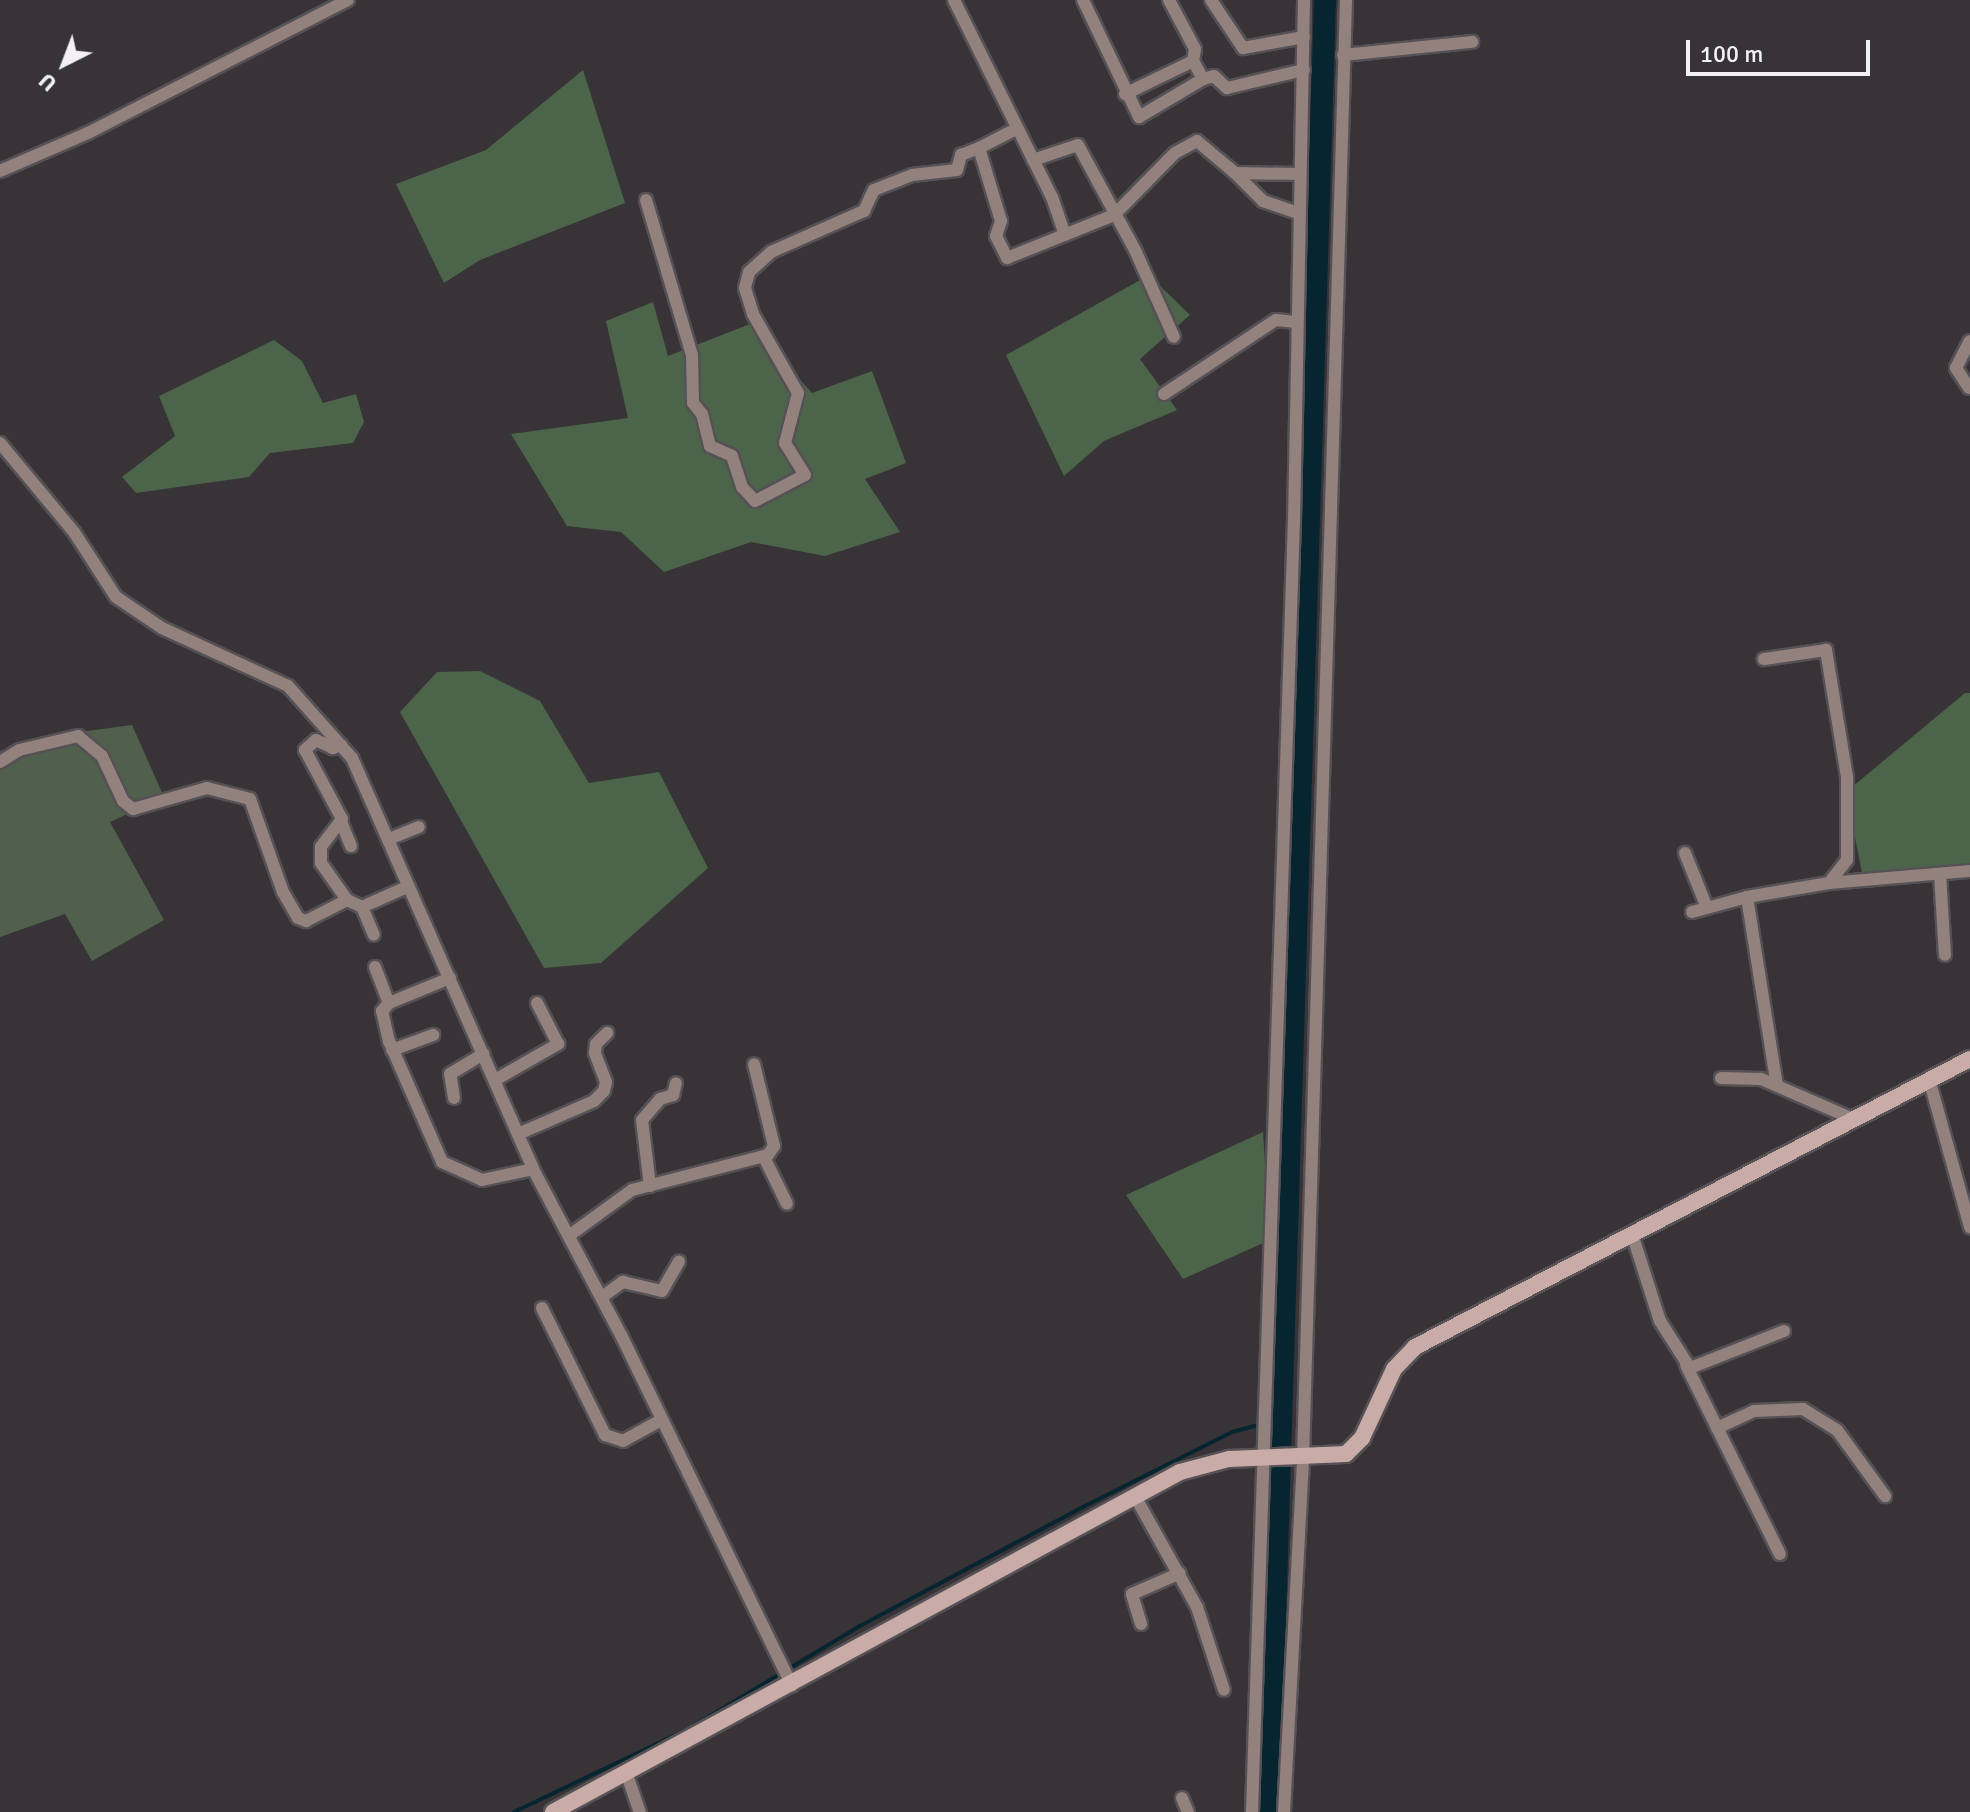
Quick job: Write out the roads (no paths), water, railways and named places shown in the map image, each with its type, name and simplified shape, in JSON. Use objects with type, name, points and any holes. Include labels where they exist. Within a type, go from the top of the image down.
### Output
[{"type":"main road","points":[[553,1812],[627,1775],[790,1682],[1196,1466],[1267,1456],[1336,1457],[1353,1449],[1394,1369],[1415,1347],[1970,1059]]},
{"type":"street","points":[[0,171],[88,133],[348,0]]},
{"type":"street","points":[[954,0],[1033,160],[1065,235]]},
{"type":"street","points":[[1083,0],[1125,94],[1142,118],[1203,79],[1214,76],[1227,88],[1304,70]]},
{"type":"street","points":[[1169,0],[1195,49],[1193,61],[1203,79]]},
{"type":"street","points":[[1211,0],[1243,48],[1304,37]]},
{"type":"street","points":[[1252,1812],[1267,1456],[1294,521],[1304,0]]},
{"type":"street","points":[[1284,1812],[1346,0]]},
{"type":"street","points":[[1343,55],[1472,42]]},
{"type":"street","points":[[1125,94],[1193,61]]},
{"type":"street","points":[[646,200],[692,355],[688,391],[702,414],[710,446],[732,456],[742,487],[755,501],[805,475],[785,443],[798,393],[753,314],[745,288],[749,272],[771,252],[864,211],[874,190],[912,175],[957,170],[961,155],[1016,129]]},
{"type":"street","points":[[979,148],[1001,221],[994,230],[1004,257],[1114,215],[1175,153],[1197,141],[1263,201],[1298,213]]},
{"type":"street","points":[[1033,160],[1078,145],[1174,337]]},
{"type":"street","points":[[1235,173],[1300,174]]},
{"type":"street","points":[[1164,394],[1276,320],[1296,322]]},
{"type":"street","points":[[1970,341],[1956,368],[1970,387],[1970,401]]},
{"type":"street","points":[[0,443],[74,532],[116,597],[162,628],[288,686],[341,745],[362,776],[533,1169],[602,1297],[790,1682]]},
{"type":"street","points":[[1764,659],[1824,646],[1826,650],[1847,777],[1847,860],[1829,883]]},
{"type":"street","points":[[0,762],[19,750],[78,736],[102,756],[123,801],[133,809],[207,788],[250,799],[283,892],[298,918],[306,921],[347,900]]},
{"type":"street","points":[[341,745],[333,748],[316,740],[305,752],[334,798],[351,846]]},
{"type":"street","points":[[342,824],[319,854],[347,900],[362,907],[374,935]]},
{"type":"street","points":[[389,839],[419,827]]},
{"type":"street","points":[[1685,853],[1707,908]]},
{"type":"street","points":[[1692,912],[1747,897],[1829,883],[1970,871]]},
{"type":"street","points":[[1940,874],[1945,955]]},
{"type":"street","points":[[362,907],[409,886]]},
{"type":"street","points":[[1747,897],[1777,1086]]},
{"type":"street","points":[[375,967],[389,1003]]},
{"type":"street","points":[[450,978],[389,1003],[382,1011],[392,1050],[442,1162],[482,1180],[533,1169]]},
{"type":"street","points":[[495,1080],[558,1044],[537,1003]]},
{"type":"street","points":[[518,1134],[594,1101],[604,1091],[606,1082],[595,1053],[596,1044],[607,1033]]},
{"type":"street","points":[[392,1050],[433,1035]]},
{"type":"street","points":[[454,1098],[450,1074],[483,1054]]},
{"type":"street","points":[[570,1235],[624,1195],[764,1157],[774,1146],[754,1064]]},
{"type":"street","points":[[1721,1078],[1742,1075],[1777,1086],[1853,1119]]},
{"type":"street","points":[[1929,1079],[1970,1223]]},
{"type":"street","points":[[650,1186],[642,1120],[660,1099],[673,1095],[676,1083]]},
{"type":"street","points":[[764,1157],[787,1204]]},
{"type":"street","points":[[1632,1234],[1660,1321],[1686,1365],[1780,1554]]},
{"type":"street","points":[[602,1297],[623,1282],[662,1291],[679,1261]]},
{"type":"street","points":[[542,1308],[605,1435],[623,1441],[661,1420]]},
{"type":"street","points":[[1686,1365],[1692,1368],[1784,1331]]},
{"type":"street","points":[[1717,1428],[1754,1411],[1803,1409],[1837,1430],[1885,1496]]},
{"type":"street","points":[[1136,1498],[1180,1573],[1224,1690]]},
{"type":"street","points":[[1141,1624],[1132,1594],[1180,1573]]},
{"type":"street","points":[[627,1775],[640,1812]]},
{"type":"street","points":[[1182,1798],[1188,1812]]},
{"type":"waterway","points":[[1269,1812],[1325,0]]},
{"type":"waterway","points":[[514,1812],[690,1728],[860,1626],[1079,1509],[1232,1432],[1277,1420]]}]
